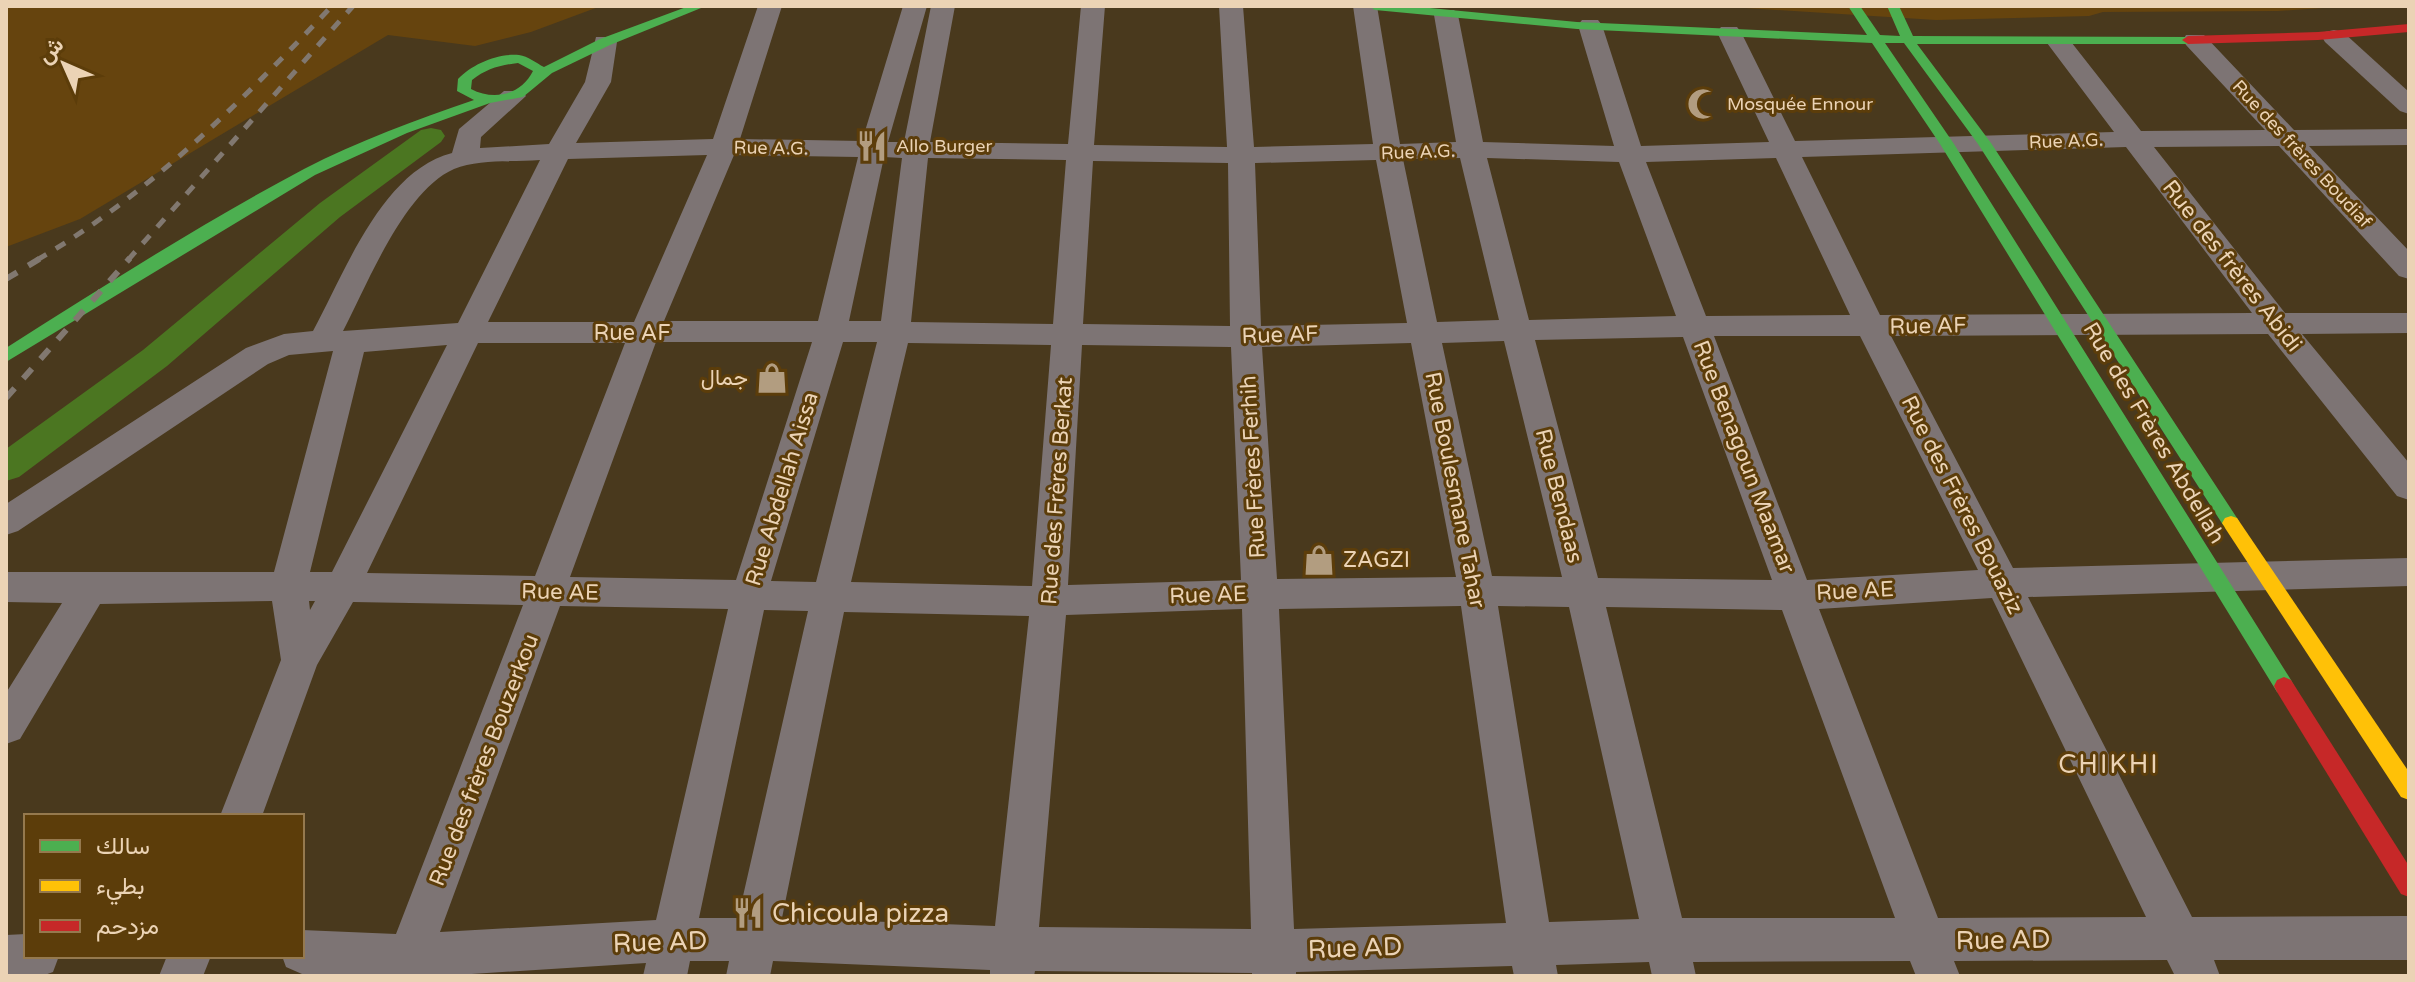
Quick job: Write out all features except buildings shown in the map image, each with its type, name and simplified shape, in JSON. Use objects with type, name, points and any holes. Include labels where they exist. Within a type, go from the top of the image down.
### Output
[{"type":"street","points":[[6,356],[94,299],[310,172],[402,130],[487,100],[525,91],[547,70],[605,42],[700,6]]},
{"type":"street","name":"Rue des frères Bouzerkou","points":[[406,966],[644,333],[724,147],[770,6]]},
{"type":"street","name":"Rue Abdellah Aissa","points":[[670,958],[749,595],[831,331],[873,149],[915,6]]},
{"type":"street","points":[[753,958],[807,689],[895,333],[916,149],[943,6]]},
{"type":"street","name":"Rue des Frères Berkat","points":[[1013,962],[1049,601],[1093,6]]},
{"type":"street","name":"Rue Frères Ferhih","points":[[1231,6],[1241,155],[1246,337],[1260,594],[1274,964]]},
{"type":"street","name":"Rue Boulesmane Tahar","points":[[1365,6],[1388,153],[1477,591],[1533,959]]},
{"type":"street","points":[[1375,6],[1446,15],[1590,25],[1727,24],[1858,14],[1906,32],[2059,43],[2334,37],[2409,28]]},
{"type":"street","name":"Rue des Frères Abdellah","points":[[1893,6],[1906,32],[1984,143],[2099,323],[2409,790]]},
{"type":"street","name":"Rue des Frères Abdellah","points":[[1858,14],[1947,144],[2409,886]]},
{"type":"street","name":"Rue Bendaas","points":[[1446,15],[1471,150],[1584,592],[1670,958]]},
{"type":"street","points":[[1727,24],[1875,40],[1906,32],[2241,20]]},
{"type":"street","name":"Rue des Frères Bouaziz","points":[[1727,24],[1783,148],[1871,327],[2003,583],[2198,976]]},
{"type":"street","name":"Rue Benagoun Maamar","points":[[1590,25],[1630,154],[1931,958]]},
{"type":"street","points":[[2334,37],[2409,106]]},
{"type":"street","name":"Rue des frères Boudiaf","points":[[2195,40],[2409,269]]},
{"type":"street","points":[[242,814],[300,660],[342,588],[558,151],[598,82],[605,42]]},
{"type":"street","name":"Rue des frères Abidi","points":[[2059,43],[2277,324],[2409,487]]},
{"type":"street","points":[[445,85],[488,64],[510,59],[543,45]]},
{"type":"street","points":[[510,59],[536,65],[539,77]]},
{"type":"street","points":[[471,73],[465,79],[464,91],[469,96],[487,100]]},
{"type":"street","points":[[465,159],[468,135],[513,96]]},
{"type":"street","name":"Rue A.G.","points":[[337,341],[398,201],[431,171],[465,159],[558,151],[724,147],[1241,155],[1471,150],[1630,154],[2132,139],[2409,137]]},
{"type":"street","name":"Rue AF","points":[[6,521],[217,380],[257,356],[284,345],[470,333],[831,331],[1246,337],[1423,330],[1693,326],[2409,323]]},
{"type":"street","points":[[300,660],[288,586],[337,341]]},
{"type":"street","name":"Rue AE","points":[[6,587],[288,586],[1049,601],[1477,591],[1797,595],[2003,583],[2409,572]]},
{"type":"street","points":[[6,727],[90,589]]},
{"type":"street","name":"Rue AD","points":[[304,952],[406,966],[670,958],[1274,964],[1533,959],[1931,958],[2179,938],[2409,938]]},
{"type":"shaded area","points":[[6,6],[601,6],[531,32],[475,46],[388,35],[80,219],[6,247]]},
{"type":"shaded area","points":[[1714,6],[2352,6],[2278,11],[2103,12],[2089,16],[1936,20]]},
{"type":"waterway","points":[[6,468],[155,358],[330,210],[431,136]]},
{"type":"railway","points":[[37,260],[118,206],[194,144],[332,6]]},
{"type":"railway","points":[[128,260],[353,6]]},
{"type":"railway","points":[[6,279],[41,258]]},
{"type":"railway","points":[[6,398],[130,258]]},
{"type":"traffic: fast","points":[[539,77],[547,70],[605,42],[700,6]]},
{"type":"traffic: fast","points":[[1375,6],[1577,26],[1679,32],[1984,41],[2188,40]]},
{"type":"traffic: fast","points":[[1854,6],[1947,144],[2284,686]]},
{"type":"traffic: fast","points":[[1893,6],[1909,41],[1984,143],[2231,523]]},
{"type":"traffic: fast","points":[[520,59],[540,70],[535,80],[518,94],[496,100],[464,91],[465,79],[477,70],[498,62],[520,59]]},
{"type":"traffic: fast","points":[[6,356],[94,299],[310,172],[402,130],[487,100]]},
{"type":"traffic: slow","points":[[2231,523],[2409,790]]},
{"type":"traffic: jam","points":[[2188,40],[2318,36],[2409,28]]},
{"type":"traffic: jam","points":[[2284,686],[2409,886]]},
{"type":"place","name":"Mosquée Ennour","points":[[1703,104]]},
{"type":"place","name":"Allo Burger","points":[[872,146]]},
{"type":"place","name":"جمال","points":[[772,378]]},
{"type":"place","name":"ZAGZI","points":[[1319,560]]},
{"type":"place","name":"Chicoula pizza","points":[[748,913]]},
{"type":"district","name":"CHIKHI","points":[[2109,764]]}]
